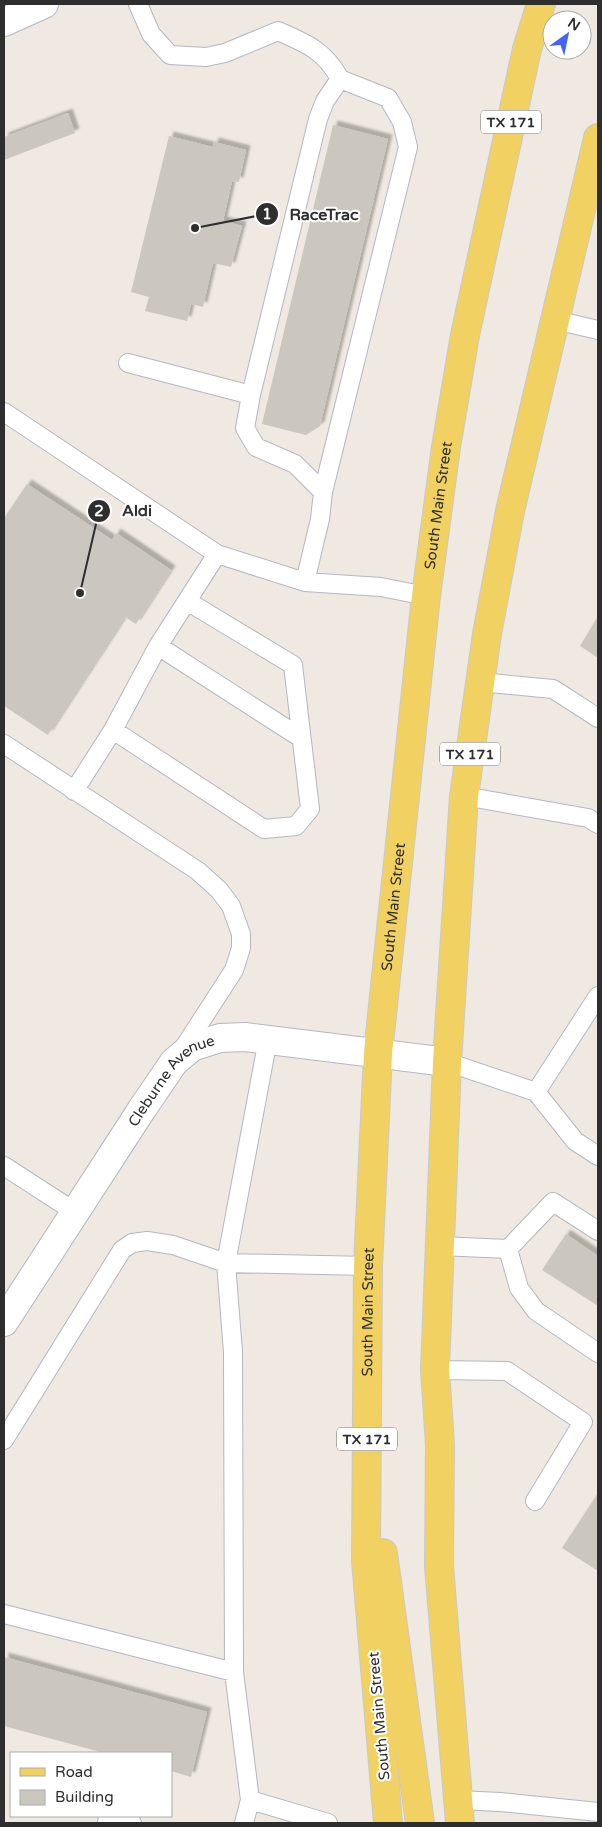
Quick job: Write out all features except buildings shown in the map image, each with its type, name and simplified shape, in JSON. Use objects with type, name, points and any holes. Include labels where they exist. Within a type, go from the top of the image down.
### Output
[{"type":"main road","points":[[523,4],[527,49]]},
{"type":"main road","name":"South Main Street","points":[[388,1823],[366,1560],[368,1266],[378,1053],[426,596],[446,447],[465,334],[527,49],[541,4]]},
{"type":"main road","name":"TX 171","points":[[459,1812],[439,1566],[440,1445],[435,1370],[446,1062],[464,796],[487,634],[510,511],[598,138]]},
{"type":"main road","points":[[367,1440],[420,1823]]},
{"type":"street","points":[[4,22],[44,4]]},
{"type":"street","name":"Cleburne Avenue","points":[[4,1322],[174,1062],[192,1047],[220,1038],[245,1037],[446,1062]]},
{"type":"lane","points":[[138,4],[151,34],[170,55],[206,57],[225,53],[278,31],[322,54],[333,66],[340,79],[388,98],[402,122],[408,147],[323,492],[320,519],[305,582]]},
{"type":"lane","points":[[323,492],[295,464],[256,447],[246,428],[252,394],[318,118],[325,101],[340,79]]},
{"type":"lane","points":[[555,320],[598,330]]},
{"type":"lane","points":[[128,363],[252,394]]},
{"type":"lane","points":[[4,412],[217,554],[305,582],[380,587],[426,596]]},
{"type":"lane","points":[[74,792],[113,730],[158,646],[217,554]]},
{"type":"lane","points":[[113,730],[264,829],[296,826],[310,809],[293,665],[187,601]]},
{"type":"lane","points":[[158,646],[301,738]]},
{"type":"lane","points":[[480,682],[553,689],[598,718]]},
{"type":"lane","points":[[4,744],[74,792],[198,872],[219,890],[231,906],[242,934],[241,948],[234,970],[174,1062]]},
{"type":"lane","points":[[464,796],[588,818],[598,824]]},
{"type":"lane","points":[[536,1092],[598,996]]},
{"type":"lane","points":[[244,1823],[250,1800],[234,1672],[234,1352],[226,1263],[268,1039]]},
{"type":"lane","points":[[446,1062],[536,1092],[574,1141],[598,1156]]},
{"type":"lane","points":[[4,1166],[76,1212]]},
{"type":"lane","points":[[440,1246],[508,1249],[553,1202],[598,1231]]},
{"type":"lane","points":[[4,1440],[122,1250],[132,1243],[160,1242],[226,1263],[368,1266]]},
{"type":"lane","points":[[508,1249],[519,1288],[536,1311],[598,1352]]},
{"type":"lane","points":[[435,1370],[507,1371],[583,1422],[535,1502]]},
{"type":"lane","points":[[4,1614],[234,1672]]},
{"type":"lane","points":[[250,1800],[328,1823]]},
{"type":"lane","points":[[459,1812],[500,1802],[598,1812]]},
{"type":"lane","points":[[111,1817],[132,1823]]},
{"type":"place","name":"RaceTrac","points":[[195,228]]},
{"type":"place","name":"Aldi","points":[[80,593]]}]
